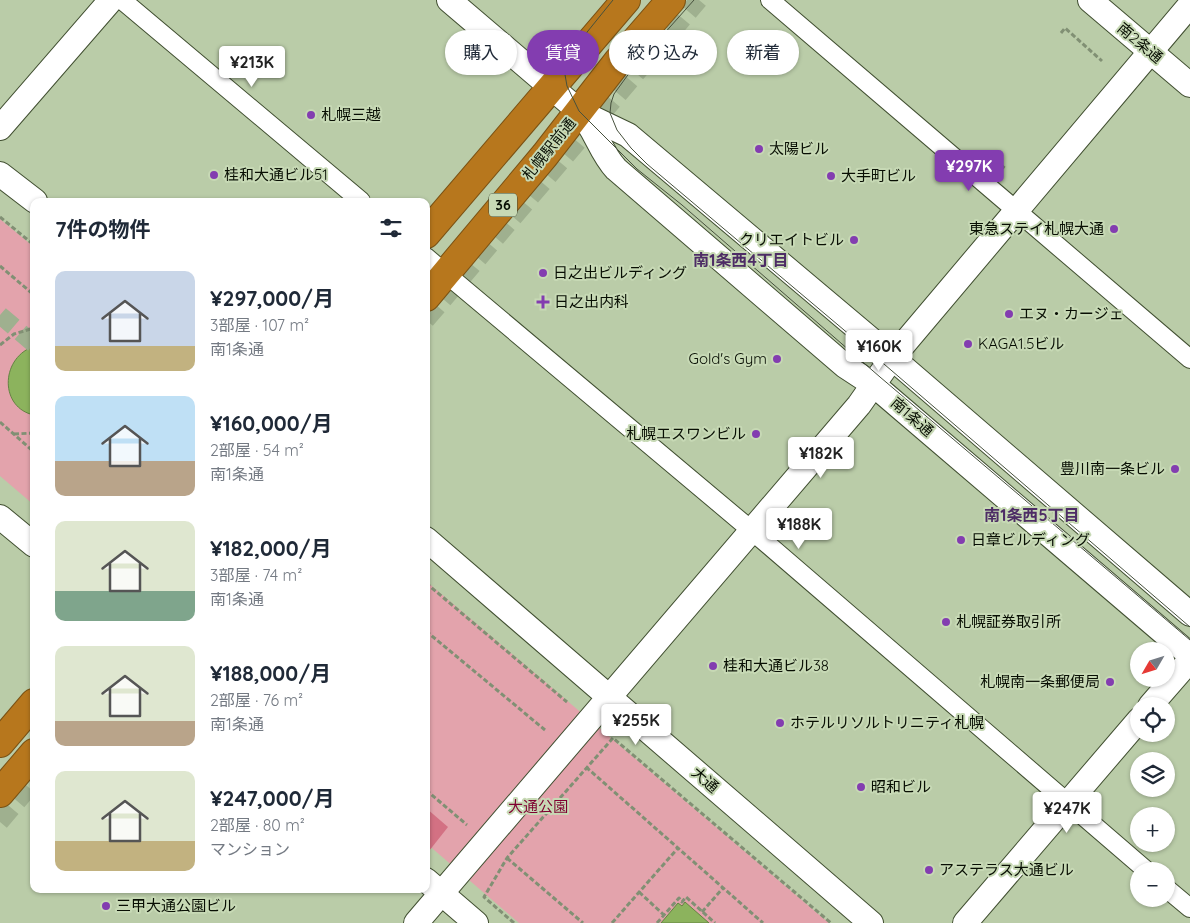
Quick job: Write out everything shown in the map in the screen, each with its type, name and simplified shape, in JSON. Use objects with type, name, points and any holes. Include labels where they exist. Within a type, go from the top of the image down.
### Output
[{"type":"highway","name":"36","points":[[430,229],[626,0]]},
{"type":"highway","name":"札幌駅前通","points":[[430,284],[436,265],[545,155],[618,62],[671,0]]},
{"type":"highway","points":[[0,743],[30,708]]},
{"type":"highway","points":[[0,793],[30,758]]},
{"type":"street","points":[[0,128],[110,0]]},
{"type":"street","points":[[122,0],[356,198]]},
{"type":"street","name":"南1条通","points":[[449,0],[579,111],[586,119],[607,159],[616,169],[845,366],[874,385],[1190,655]]},
{"type":"street","points":[[770,0],[1190,359]]},
{"type":"street","name":"南2条通","points":[[1090,0],[1190,85]]},
{"type":"street","points":[[416,923],[434,886],[609,697],[859,405],[892,358],[1190,5]]},
{"type":"street","name":"南1条通","points":[[579,111],[628,135],[892,358],[1190,614]]},
{"type":"street","points":[[0,174],[30,198]]},
{"type":"street","points":[[436,265],[751,530],[1136,862]]},
{"type":"street","points":[[0,517],[30,542]]},
{"type":"street","name":"大通","points":[[430,542],[871,923]]},
{"type":"street","points":[[1158,697],[1190,660]]},
{"type":"street","points":[[965,923],[1130,730]]},
{"type":"street","points":[[434,886],[476,923]]},
{"type":"street","points":[[1175,896],[1190,908]]},
{"type":"path","points":[[1061,33],[1065,28],[1102,61]]},
{"type":"path","points":[[998,163],[1006,169]]},
{"type":"path","points":[[0,217],[30,242]]},
{"type":"path","points":[[0,266],[30,292]]},
{"type":"path","points":[[0,345],[14,334],[30,329]]},
{"type":"path","points":[[0,422],[30,448]]},
{"type":"path","points":[[14,434],[30,433]]},
{"type":"path","points":[[430,586],[567,702]]},
{"type":"path","points":[[430,634],[545,730]]},
{"type":"path","points":[[514,923],[484,897],[507,858],[612,738],[832,923]]},
{"type":"path","points":[[586,767],[763,923]]},
{"type":"path","points":[[430,793],[467,825]]},
{"type":"path","points":[[612,923],[678,848]]},
{"type":"path","points":[[507,858],[583,923]]},
{"type":"path","points":[[702,912],[723,888]]},
{"type":"path","points":[[639,892],[664,914]]},
{"type":"path","points":[[657,923],[678,898],[682,902],[686,897],[715,923]]},
{"type":"green space","points":[[0,219],[30,244],[30,502],[0,476]]},
{"type":"green space","name":"大通公園","points":[[430,584],[829,923],[519,923],[430,846]]},
{"type":"shaded area","points":[[30,348],[30,414],[23,411],[15,403],[10,394],[8,383],[14,362],[22,353]]},
{"type":"shaded area","points":[[430,811],[448,827],[430,850]]},
{"type":"shaded area","points":[[685,902],[709,923],[661,923],[678,903],[682,906]]},
{"type":"tunnel","points":[[430,315],[699,0]]},
{"type":"tunnel","points":[[0,315],[30,341]]},
{"type":"tunnel","points":[[0,822],[30,787]]},
{"type":"tram line","points":[[613,0],[571,52],[564,69],[567,86],[579,111],[637,169],[682,205],[880,377],[1190,640]]},
{"type":"tram line","points":[[694,0],[630,72],[614,94],[610,113],[617,130],[631,148],[647,164],[863,346],[1190,627]]},
{"type":"place","name":"札幌三越","points":[[311,115]]},
{"type":"place","name":"太陽ビル","points":[[759,149]]},
{"type":"place","name":"桂和大通ビル51","points":[[214,175]]},
{"type":"place","name":"大手町ビル","points":[[831,176]]},
{"type":"place","name":"東急ステイ札幌大通","points":[[1114,229]]},
{"type":"place","name":"クリエイトビル","points":[[854,240]]},
{"type":"place","name":"日之出ビルディング","points":[[543,273]]},
{"type":"place","name":"日之出内科","points":[[543,302]]},
{"type":"place","name":"エヌ・カージェ","points":[[1009,314]]},
{"type":"place","name":"KAGA1.5ビル","points":[[968,344]]},
{"type":"place","name":"Gold's Gym","points":[[777,359]]},
{"type":"place","name":"札幌エスワンビル","points":[[756,434]]},
{"type":"place","name":"豊川南一条ビル","points":[[1175,469]]},
{"type":"place","name":"日章ビルディング","points":[[961,540]]},
{"type":"place","name":"札幌証券取引所","points":[[946,622]]},
{"type":"place","name":"桂和大通ビル38","points":[[713,666]]},
{"type":"place","name":"札幌南一条郵便局","points":[[1110,682]]},
{"type":"place","name":"ホテルリソルトリニティ札幌","points":[[780,723]]},
{"type":"place","name":"昭和ビル","points":[[861,787]]},
{"type":"place","name":"アステラス大通ビル","points":[[929,870]]},
{"type":"place","name":"三甲大通公園ビル","points":[[106,906]]},
{"type":"district","name":"南1条西4丁目","points":[[741,260]]},
{"type":"district","name":"南1条西5丁目","points":[[1032,515]]}]
